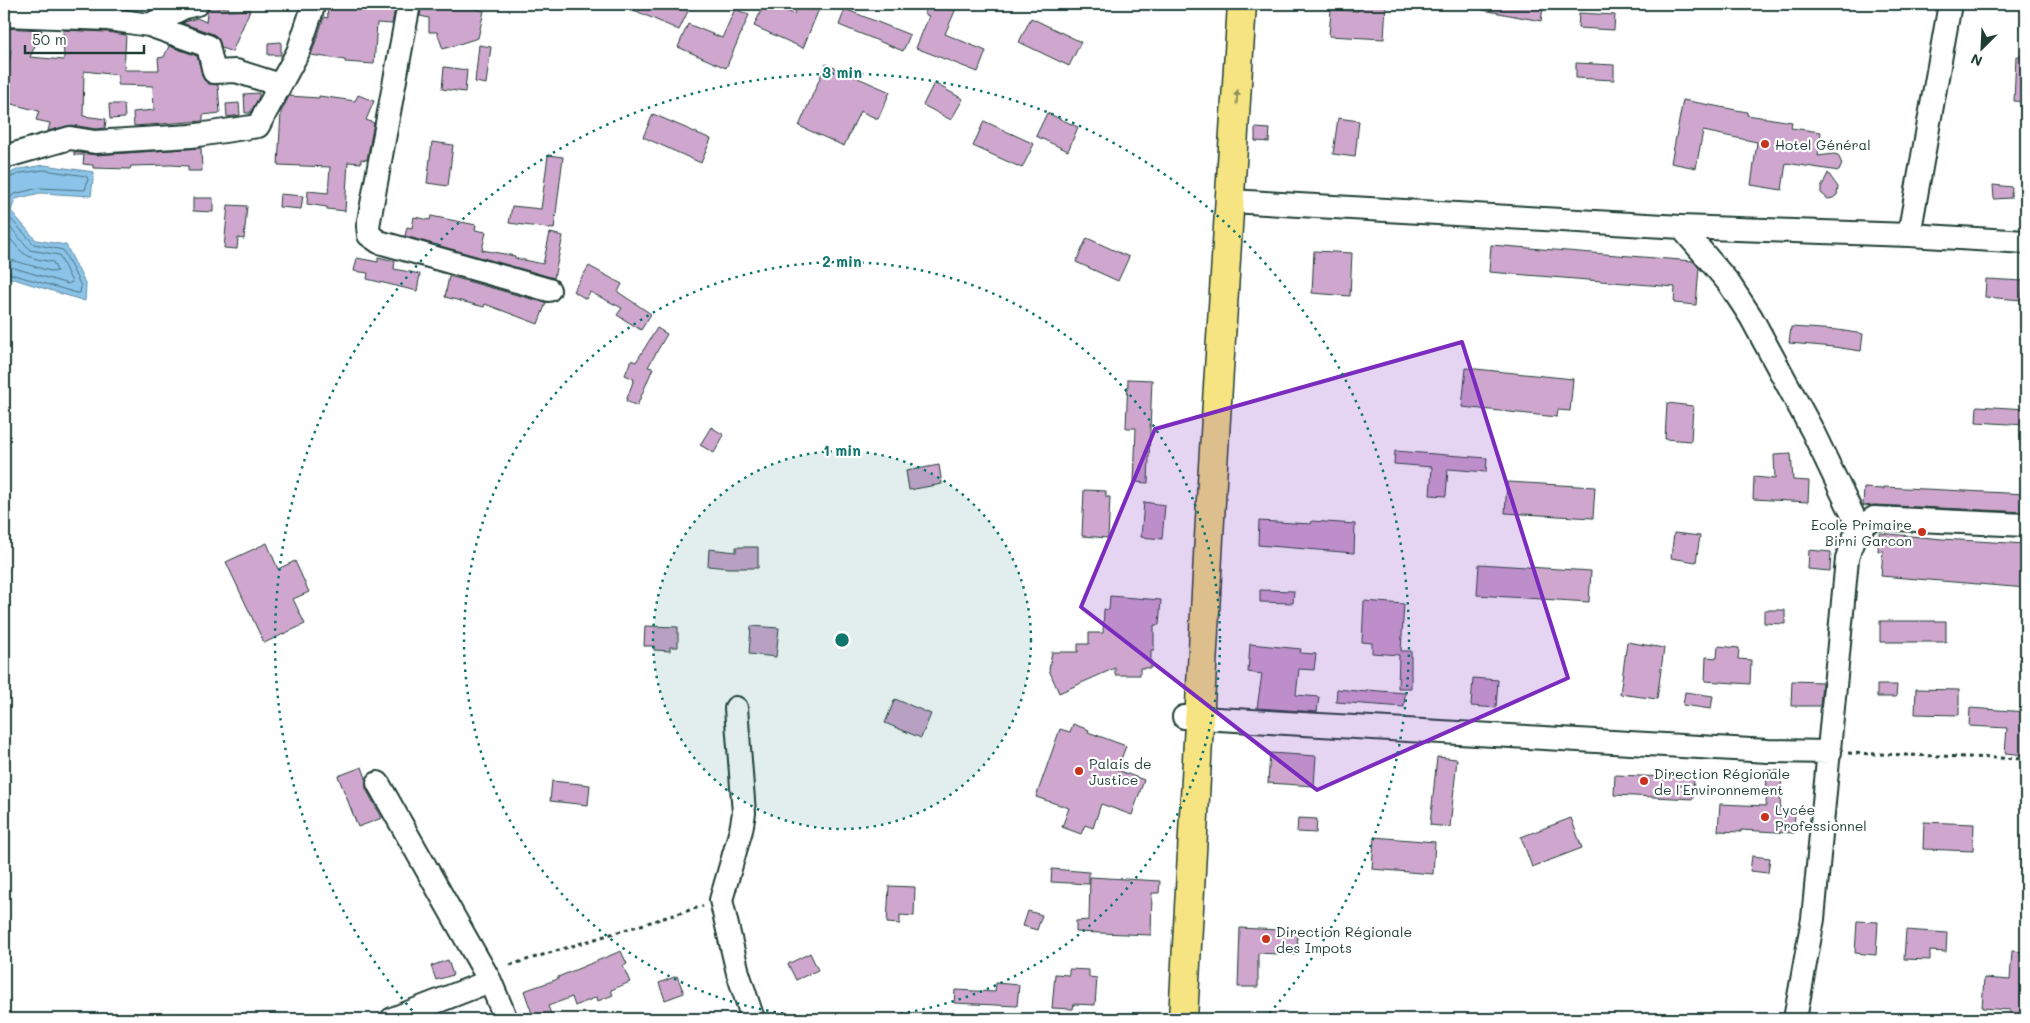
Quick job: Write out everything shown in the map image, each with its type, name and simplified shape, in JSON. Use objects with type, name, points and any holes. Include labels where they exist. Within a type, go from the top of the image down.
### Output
[{"type":"highway","points":[[1165,1019],[1185,829],[1192,717],[1224,4]]},
{"type":"highway","points":[[1204,482],[1231,201],[1242,4]]},
{"type":"highway","points":[[1183,1019],[1185,829]]},
{"type":"street","points":[[149,25],[185,7],[197,4]]},
{"type":"street","points":[[4,157],[70,138],[95,142],[190,136],[258,126],[298,52],[314,4]]},
{"type":"street","points":[[409,4],[368,226],[368,235],[379,242],[549,290]]},
{"type":"street","points":[[1909,235],[1950,4]]},
{"type":"street","points":[[4,15],[107,12],[208,46],[214,72],[236,71],[280,85]]},
{"type":"street","points":[[1231,201],[1681,227],[1909,235],[2026,242]]},
{"type":"street","points":[[1681,227],[1728,282],[1751,317],[1812,430],[1859,528]]},
{"type":"street","points":[[1795,1019],[1813,919],[1847,559],[1853,539],[1859,528],[1874,518],[2026,526]]},
{"type":"street","points":[[736,708],[744,813],[721,900],[738,973],[753,1019]]},
{"type":"street","points":[[1192,717],[1768,751],[1830,752]]},
{"type":"street","points":[[378,783],[490,981],[506,1019]]},
{"type":"street","points":[[392,1019],[490,981]]},
{"type":"path","points":[[1830,752],[2026,758]]},
{"type":"path","points":[[510,965],[721,900]]},
{"type":"highlighted area","points":[[1462,342],[1568,678],[1317,790],[1081,607],[1155,429]]},
{"type":"water","points":[[44,165],[94,172],[91,196],[40,193],[15,199],[11,211],[36,240],[66,245],[86,285],[85,301],[4,276],[4,176],[19,169]]},
{"type":"building","points":[[62,4],[128,4],[128,9],[109,6]]},
{"type":"building","points":[[327,4],[396,4],[392,24],[377,23],[374,64],[345,62],[345,60],[311,55],[324,17],[328,18]]},
{"type":"building","points":[[422,4],[466,7],[484,11],[478,38],[443,49],[437,32],[429,32],[429,18],[420,16]]},
{"type":"building","points":[[620,4],[683,4],[690,7],[679,30]]},
{"type":"building","points":[[764,4],[771,4],[794,14],[798,4],[821,4],[803,48],[754,26]]},
{"type":"building","points":[[928,4],[958,4],[945,34],[986,51],[978,72],[916,48],[929,16],[924,14]]},
{"type":"building","points":[[1358,4],[1386,4],[1384,39],[1329,36],[1331,10],[1358,11]]},
{"type":"building","points":[[1483,4],[1522,4],[1543,8],[1541,21],[1483,10]]},
{"type":"building","points":[[210,7],[229,8],[228,11],[250,10],[232,52],[222,48],[218,38],[213,34],[182,23],[197,18],[206,22]]},
{"type":"building","points":[[735,9],[749,15],[726,68],[678,47],[688,24],[722,38]]},
{"type":"building","points":[[845,9],[910,35],[903,51],[839,25]]},
{"type":"building","points":[[1579,13],[1615,15],[1614,30],[1578,28]]},
{"type":"building","points":[[1031,18],[1081,42],[1069,66],[1019,42]]},
{"type":"building","points":[[4,28],[42,30],[30,57],[64,60],[63,30],[126,35],[124,70],[159,70],[158,58],[164,57],[169,46],[197,56],[204,80],[209,84],[218,85],[220,113],[203,115],[203,121],[134,126],[133,112],[154,110],[153,86],[118,85],[118,75],[84,71],[83,116],[106,119],[105,128],[96,129],[72,125],[48,131],[50,123],[36,120],[39,111],[4,102],[4,88],[6,88],[11,50],[4,49]]},
{"type":"building","points":[[281,42],[281,55],[268,55],[268,43]]},
{"type":"building","points":[[479,45],[491,47],[486,84],[475,82]]},
{"type":"building","points":[[2016,56],[2026,56],[2026,102],[2014,101]]},
{"type":"building","points":[[1576,63],[1614,65],[1614,80],[1576,78]]},
{"type":"building","points":[[826,64],[890,92],[878,119],[860,111],[844,146],[799,126]]},
{"type":"building","points":[[444,67],[467,70],[465,92],[442,89]]},
{"type":"building","points":[[934,83],[963,99],[951,120],[923,105]]},
{"type":"building","points":[[259,93],[259,97],[250,113],[245,113],[244,94]]},
{"type":"building","points":[[358,95],[374,101],[366,120],[374,123],[367,160],[361,159],[361,163],[348,162],[345,211],[307,204],[308,191],[328,193],[330,167],[278,165],[281,112],[289,96],[319,98],[319,96],[355,101]]},
{"type":"building","points":[[1683,100],[1747,112],[1747,115],[1792,122],[1791,128],[1821,132],[1818,156],[1838,155],[1842,164],[1839,171],[1786,163],[1782,190],[1751,185],[1757,142],[1703,131],[1696,168],[1671,163]]},
{"type":"building","points":[[239,103],[240,115],[227,117],[226,104]]},
{"type":"building","points":[[109,104],[124,104],[125,118],[110,119]]},
{"type":"building","points":[[1047,113],[1078,127],[1068,151],[1036,136]]},
{"type":"building","points":[[653,114],[711,139],[701,163],[643,137]]},
{"type":"building","points":[[1338,118],[1359,121],[1355,157],[1333,154]]},
{"type":"building","points":[[984,121],[1034,144],[1022,168],[973,146]]},
{"type":"building","points":[[1255,128],[1270,129],[1269,142],[1255,141]]},
{"type":"building","points":[[432,142],[453,145],[448,186],[427,183]]},
{"type":"building","points":[[201,148],[202,171],[188,171],[188,166],[171,165],[131,166],[130,169],[93,168],[93,165],[83,164],[84,155],[74,155],[74,152],[96,155]]},
{"type":"building","points":[[548,155],[563,157],[554,229],[509,223],[512,206],[541,209]]},
{"type":"building","points":[[1828,173],[1838,187],[1837,195],[1828,199],[1821,193],[1821,188]]},
{"type":"building","points":[[1993,185],[2012,187],[2011,198],[1994,199]]},
{"type":"building","points":[[280,194],[303,196],[301,209],[279,207]]},
{"type":"building","points":[[193,198],[213,198],[213,212],[193,211]]},
{"type":"building","points":[[228,205],[247,206],[244,239],[238,238],[237,249],[224,248]]},
{"type":"building","points":[[431,216],[476,225],[475,230],[486,232],[482,250],[515,256],[515,258],[543,264],[550,233],[563,236],[554,278],[405,236],[407,227],[412,228],[414,217],[430,220]]},
{"type":"building","points":[[1087,238],[1129,257],[1118,281],[1076,262]]},
{"type":"building","points":[[1491,245],[1693,261],[1699,268],[1696,305],[1674,303],[1675,287],[1489,272]]},
{"type":"building","points":[[1314,251],[1352,253],[1350,296],[1312,293]]},
{"type":"building","points":[[378,257],[395,261],[394,269],[420,274],[417,291],[367,279],[368,273],[354,271],[357,258],[378,262]]},
{"type":"building","points":[[589,266],[622,284],[618,292],[651,314],[641,330],[617,315],[622,308],[590,292],[586,299],[573,291]]},
{"type":"building","points":[[449,276],[546,303],[538,324],[485,304],[484,307],[445,297]]},
{"type":"building","points":[[1986,279],[2023,281],[2022,300],[1985,297]]},
{"type":"building","points":[[1791,327],[1838,330],[1863,334],[1861,351],[1789,343]]},
{"type":"building","points":[[657,328],[667,334],[648,367],[653,368],[637,406],[626,401],[634,379],[625,375],[631,360],[636,362]]},
{"type":"building","points":[[1466,368],[1573,379],[1570,411],[1558,410],[1557,417],[1462,407]]},
{"type":"building","points":[[1128,379],[1152,380],[1148,483],[1134,482],[1136,428],[1126,428]]},
{"type":"building","points":[[1667,403],[1693,406],[1691,441],[1665,439]]},
{"type":"building","points":[[1977,406],[2026,409],[2026,425],[1976,422]]},
{"type":"building","points":[[711,427],[724,435],[714,453],[700,445]]},
{"type":"building","points":[[1395,451],[1487,458],[1486,472],[1448,469],[1446,496],[1430,495],[1432,467],[1394,464]]},
{"type":"building","points":[[1791,454],[1793,480],[1809,481],[1808,502],[1753,499],[1754,477],[1775,479],[1774,455]]},
{"type":"building","points":[[939,465],[942,484],[909,490],[906,471]]},
{"type":"building","points":[[1507,482],[1595,487],[1593,518],[1505,513]]},
{"type":"building","points":[[1884,487],[2026,494],[2026,512],[1863,506],[1864,488],[1884,489]]},
{"type":"building","points":[[1084,490],[1106,491],[1106,497],[1110,497],[1108,538],[1082,536]]},
{"type":"building","points":[[1144,502],[1165,505],[1162,539],[1141,537]]},
{"type":"building","points":[[1259,521],[1311,524],[1312,521],[1355,524],[1354,553],[1258,545]]},
{"type":"building","points":[[1674,533],[1700,536],[1696,562],[1671,558]]},
{"type":"building","points":[[1879,533],[2026,544],[2026,588],[1881,576],[1883,551],[1878,551]]},
{"type":"building","points":[[267,543],[278,569],[295,561],[309,592],[293,599],[305,624],[264,643],[226,562]]},
{"type":"building","points":[[736,547],[758,547],[758,568],[708,566],[709,549],[736,552]]},
{"type":"building","points":[[1809,550],[1831,552],[1830,571],[1808,569]]},
{"type":"building","points":[[1479,564],[1591,571],[1589,602],[1477,595]]},
{"type":"building","points":[[1260,590],[1294,591],[1293,603],[1260,602]]},
{"type":"building","points":[[1110,596],[1161,600],[1159,625],[1154,625],[1154,650],[1151,650],[1151,668],[1140,668],[1140,675],[1115,675],[1115,668],[1059,693],[1049,670],[1052,652],[1078,652],[1078,644],[1089,644],[1089,633],[1103,633],[1104,609],[1109,610]]},
{"type":"building","points":[[1364,601],[1404,604],[1401,651],[1411,651],[1411,688],[1398,688],[1399,655],[1372,653],[1372,643],[1362,642]]},
{"type":"building","points":[[1764,610],[1785,610],[1785,624],[1764,623]]},
{"type":"building","points":[[1880,621],[1946,621],[1946,642],[1880,642]]},
{"type":"building","points":[[645,626],[678,627],[678,647],[670,647],[670,651],[654,650],[654,646],[644,646]]},
{"type":"building","points":[[751,626],[779,628],[776,657],[749,654]]},
{"type":"building","points":[[1627,642],[1664,648],[1657,699],[1620,694]]},
{"type":"building","points":[[1250,644],[1301,649],[1300,653],[1316,654],[1314,670],[1299,669],[1296,695],[1319,697],[1317,712],[1257,708],[1262,674],[1248,672]]},
{"type":"building","points":[[1718,646],[1739,648],[1738,659],[1751,660],[1750,684],[1705,681],[1706,657],[1717,658]]},
{"type":"building","points":[[1473,678],[1498,680],[1496,708],[1471,706]]},
{"type":"building","points":[[1792,681],[1822,682],[1820,706],[1791,706]]},
{"type":"building","points":[[1877,685],[1897,685],[1896,697],[1877,697]]},
{"type":"building","points":[[1337,689],[1405,693],[1404,707],[1336,702]]},
{"type":"building","points":[[1916,689],[1959,690],[1959,715],[1915,714]]},
{"type":"building","points":[[1685,692],[1713,696],[1711,709],[1683,705]]},
{"type":"building","points":[[895,699],[931,714],[921,738],[885,723]]},
{"type":"building","points":[[1970,708],[2026,712],[2026,755],[2005,753],[2007,728],[1969,726]]},
{"type":"building","points":[[1073,724],[1089,730],[1088,732],[1126,746],[1117,770],[1144,780],[1132,815],[1101,804],[1093,828],[1085,825],[1081,834],[1062,827],[1069,808],[1036,797],[1060,729],[1070,732]]},
{"type":"building","points":[[1270,753],[1316,756],[1314,786],[1268,783]]},
{"type":"building","points":[[1437,757],[1457,759],[1450,827],[1430,825]]},
{"type":"building","points":[[362,767],[366,778],[366,789],[382,818],[358,827],[338,776]]},
{"type":"building","points":[[1767,770],[1782,771],[1780,810],[1795,810],[1794,833],[1741,830],[1741,832],[1718,831],[1720,804],[1766,806]]},
{"type":"building","points":[[1615,775],[1694,778],[1693,799],[1614,795]]},
{"type":"building","points":[[552,781],[590,785],[588,805],[550,801]]},
{"type":"building","points":[[1298,818],[1317,819],[1316,833],[1297,832]]},
{"type":"building","points":[[1571,818],[1582,848],[1532,867],[1521,837]]},
{"type":"building","points":[[1924,822],[1974,824],[1973,851],[1923,849]]},
{"type":"building","points":[[1374,837],[1435,842],[1433,874],[1372,869]]},
{"type":"building","points":[[1752,856],[1770,858],[1768,873],[1750,871]]},
{"type":"building","points":[[1052,869],[1089,872],[1089,884],[1051,882]]},
{"type":"building","points":[[1090,877],[1160,881],[1159,893],[1152,893],[1151,935],[1076,932],[1076,921],[1089,920]]},
{"type":"building","points":[[889,886],[915,887],[914,916],[900,915],[900,924],[887,923]]},
{"type":"building","points":[[1028,911],[1042,915],[1037,930],[1023,926]]},
{"type":"building","points":[[1857,921],[1878,922],[1876,955],[1855,953]]},
{"type":"building","points":[[1240,928],[1298,931],[1297,955],[1258,953],[1258,987],[1238,987]]},
{"type":"building","points":[[1906,930],[1947,933],[1946,952],[1930,951],[1930,960],[1904,959]]},
{"type":"building","points":[[621,951],[627,964],[623,966],[630,982],[611,990],[613,995],[598,1001],[597,997],[575,1006],[572,997],[548,1006],[553,1019],[534,1019],[524,991],[558,979],[558,977]]},
{"type":"building","points":[[2012,951],[2026,952],[2026,1019],[2010,1019],[2010,1010],[1982,1008],[1984,978],[2010,980]]},
{"type":"building","points":[[810,953],[818,970],[796,980],[788,964]]},
{"type":"building","points":[[448,960],[453,975],[436,980],[431,966]]},
{"type":"building","points":[[1069,969],[1089,970],[1089,977],[1097,978],[1095,1005],[1074,1004],[1073,1009],[1052,1008],[1055,974],[1069,975]]},
{"type":"building","points":[[677,976],[684,993],[665,1000],[659,983]]},
{"type":"building","points":[[996,983],[1019,985],[1017,1006],[954,1003],[955,990],[995,992]]},
{"type":"place","name":"Hotel Général","points":[[1765,144]]},
{"type":"place","name":"Ecole Primaire Birni Garcon","points":[[1922,532]]},
{"type":"place","name":"Palais de Justice","points":[[1079,771]]},
{"type":"place","name":"Direction Régionale de l'Environnement","points":[[1644,781]]},
{"type":"place","name":"Lycée Professionnel","points":[[1765,817]]},
{"type":"place","name":"Direction Régionale des Impots","points":[[1266,939]]}]
